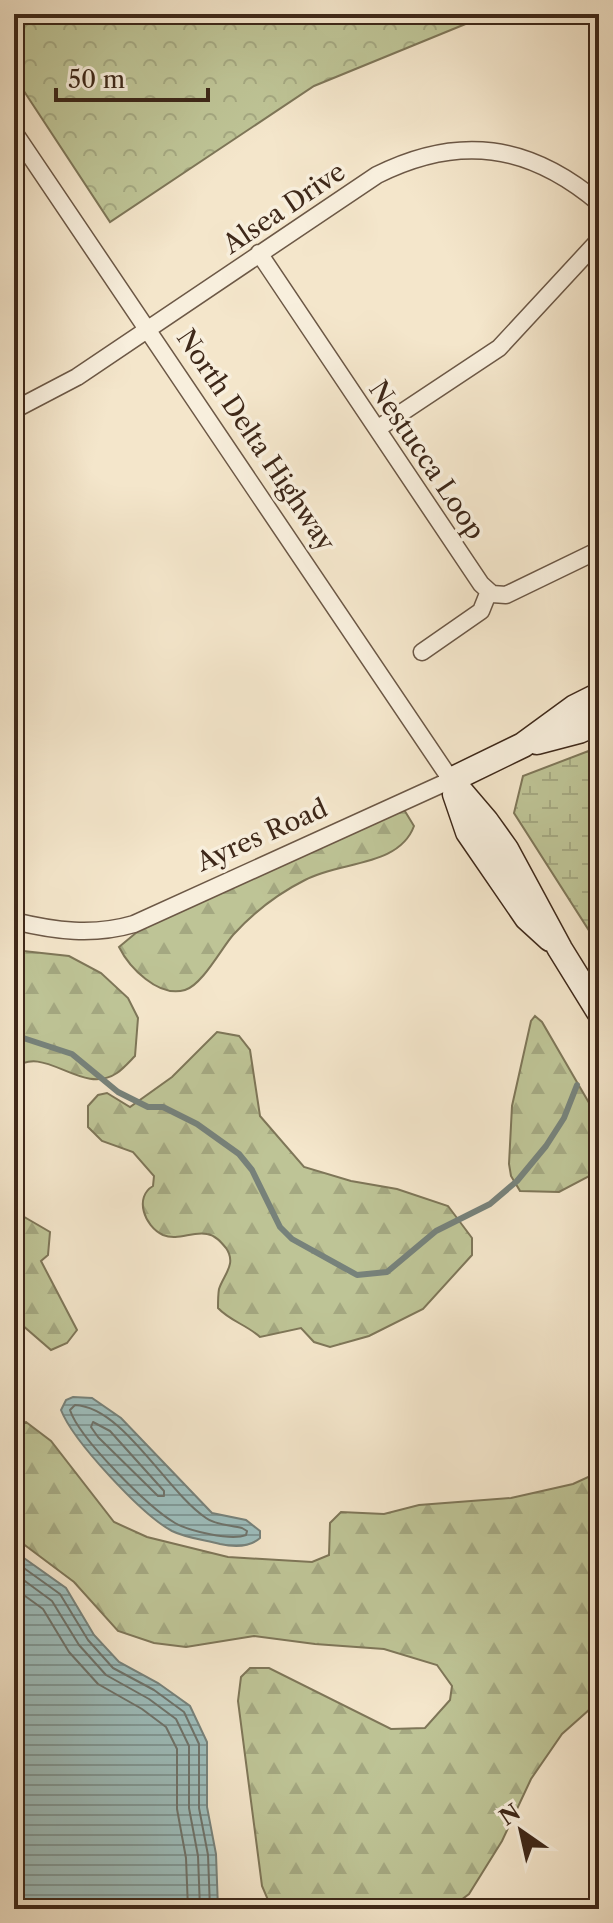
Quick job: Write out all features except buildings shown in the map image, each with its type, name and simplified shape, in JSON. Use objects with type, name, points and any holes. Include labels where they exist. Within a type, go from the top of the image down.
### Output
[{"type":"street","name":"North Delta Highway","points":[[14,132],[451,780],[506,849],[560,949],[599,1012]]},
{"type":"street","name":"Alsea Drive","points":[[14,410],[77,377],[377,175],[400,164],[451,151],[500,152],[539,163],[580,186],[599,203]]},
{"type":"street","points":[[377,429],[499,348],[599,240]]},
{"type":"street","name":"Nestucca Loop","points":[[259,253],[481,584],[489,591]]},
{"type":"street","points":[[422,652],[481,611],[489,591],[506,595],[599,550]]},
{"type":"street","name":"Ayres Road","points":[[14,921],[62,932],[117,929],[134,924],[523,745],[575,707],[599,695]]},
{"type":"street","name":"Ayres Road","points":[[523,745],[579,731],[599,722]]},
{"type":"green space","points":[[14,14],[490,14],[314,86],[110,222],[14,76]]},
{"type":"green space","points":[[599,747],[599,955],[593,946],[595,940],[514,813],[523,776]]},
{"type":"green space","points":[[403,808],[414,826],[396,849],[367,861],[319,874],[275,897],[241,927],[198,981],[185,990],[175,991],[155,985],[137,972],[119,947],[143,927]]},
{"type":"green space","points":[[14,950],[69,956],[101,973],[128,998],[138,1018],[135,1056],[117,1073],[103,1079],[90,1079],[38,1062],[26,1062],[14,1069]]},
{"type":"green space","points":[[535,1016],[542,1022],[599,1120],[599,1171],[559,1192],[520,1191],[511,1176],[509,1164],[512,1106],[531,1021]]},
{"type":"green space","points":[[217,1032],[239,1036],[250,1050],[260,1116],[304,1167],[351,1181],[397,1189],[448,1206],[472,1238],[472,1255],[423,1309],[369,1336],[330,1347],[314,1342],[301,1328],[260,1337],[218,1308],[219,1289],[230,1259],[220,1241],[201,1233],[169,1237],[151,1225],[143,1204],[147,1191],[153,1186],[154,1176],[133,1152],[102,1141],[88,1127],[88,1106],[98,1095],[107,1093],[130,1107],[172,1077]]},
{"type":"green space","points":[[14,1211],[50,1232],[48,1255],[41,1261],[77,1330],[67,1343],[51,1350],[14,1318]]},
{"type":"green space","points":[[26,1422],[51,1441],[114,1522],[147,1537],[228,1557],[312,1562],[329,1555],[330,1523],[341,1512],[384,1514],[419,1505],[511,1498],[573,1484],[599,1472],[599,1701],[562,1734],[531,1779],[502,1841],[469,1894],[449,1909],[271,1907],[262,1886],[238,1701],[241,1677],[250,1668],[269,1668],[391,1729],[425,1728],[450,1700],[452,1686],[437,1665],[384,1649],[254,1636],[186,1647],[154,1643],[118,1631],[74,1582],[14,1537],[14,1439],[18,1429]]},
{"type":"green space","points":[[599,1757],[599,1906],[595,1894],[591,1772]]},
{"type":"water","points":[[73,1397],[92,1398],[121,1418],[212,1513],[246,1520],[260,1531],[260,1538],[246,1545],[225,1545],[183,1535],[159,1522],[110,1476],[79,1440],[61,1410],[66,1400]]},
{"type":"water","points":[[14,1551],[66,1588],[94,1635],[119,1662],[158,1683],[190,1706],[207,1742],[207,1807],[216,1854],[218,1909],[14,1909]]},
{"type":"waterway","points":[[14,1035],[72,1054],[118,1092],[148,1107],[163,1107],[197,1124],[239,1154],[252,1170],[280,1227],[292,1239],[357,1275],[387,1272],[436,1231],[490,1204],[517,1181],[564,1118],[577,1085]]}]
